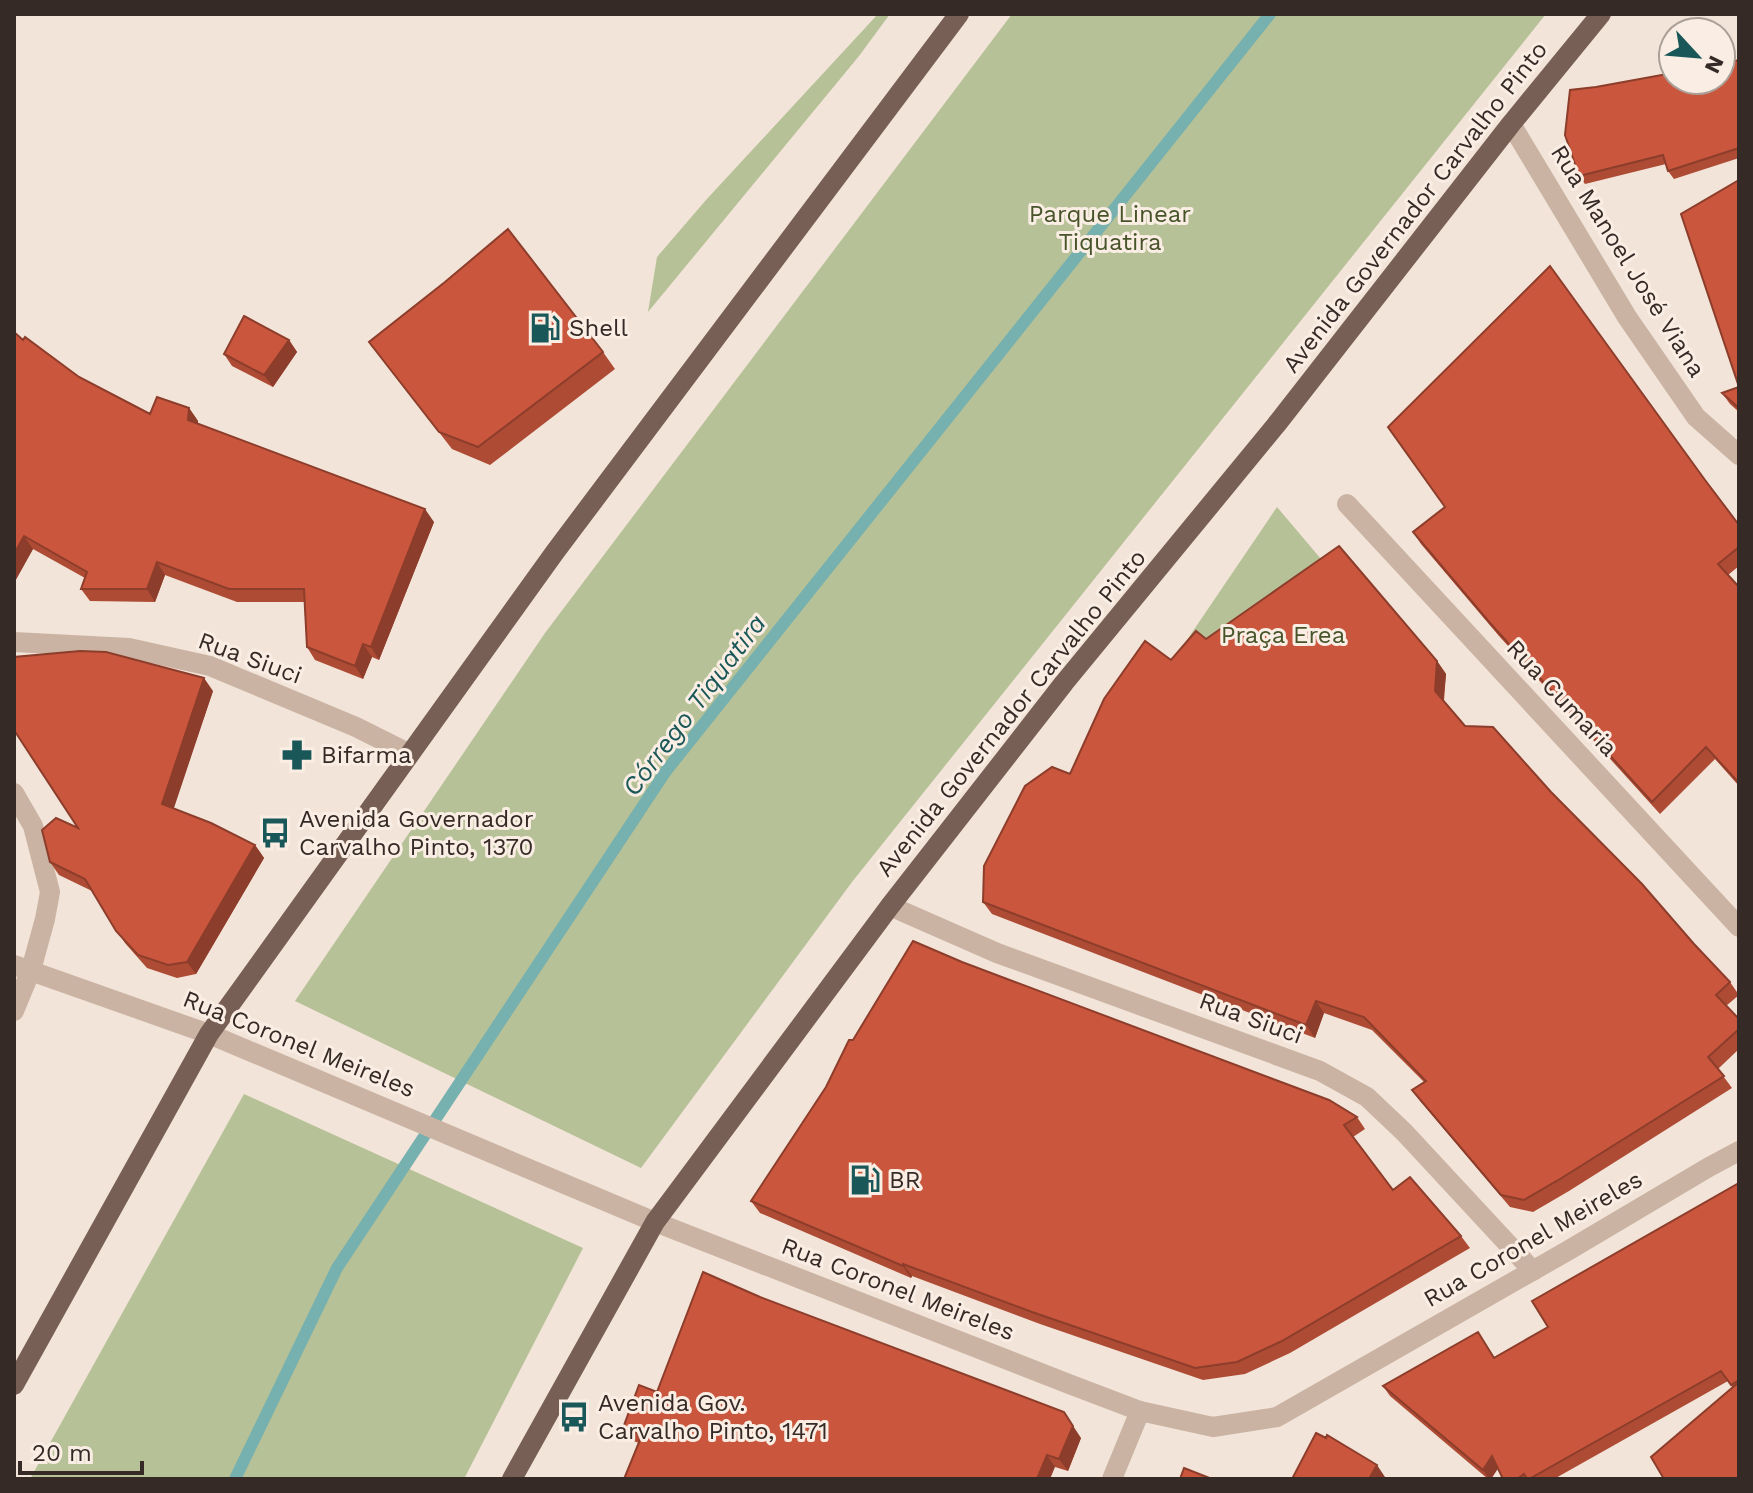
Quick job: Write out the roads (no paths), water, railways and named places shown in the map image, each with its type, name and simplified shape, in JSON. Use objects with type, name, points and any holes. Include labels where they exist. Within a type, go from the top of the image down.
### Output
[{"type":"main road","points":[[14,1385],[209,1034],[555,552],[959,14]]},
{"type":"main road","name":"Avenida Governador Carvalho Pinto","points":[[512,1479],[655,1222],[890,906],[1064,683],[1276,425],[1601,14]]},
{"type":"street","name":"Rua Manoel José Viana","points":[[1511,124],[1627,317],[1696,417],[1739,455]]},
{"type":"street","name":"Rua Cumaria","points":[[1347,504],[1739,927]]},
{"type":"street","name":"Rua Siuci","points":[[14,642],[129,648],[210,666],[356,727],[410,754]]},
{"type":"street","points":[[14,793],[33,826],[50,892],[45,919],[22,968],[14,1011]]},
{"type":"street","name":"Rua Siuci","points":[[890,906],[997,953],[1320,1071],[1367,1097],[1404,1132],[1533,1271]]},
{"type":"street","name":"Rua Coronel Meireles","points":[[22,968],[209,1034],[655,1222],[1140,1411],[1213,1427],[1277,1417],[1739,1151]]},
{"type":"street","points":[[1112,1479],[1140,1411]]},
{"type":"waterway","name":"Córrego Tiquatira","points":[[235,1479],[337,1268],[666,771],[1270,14]]},
{"type":"place","name":"Shell","points":[[545,328]]},
{"type":"place","name":"Bifarma","points":[[297,755]]},
{"type":"place","name":"Avenida Governador Carvalho Pinto, 1370","points":[[275,833]]},
{"type":"place","name":"BR","points":[[865,1180]]},
{"type":"place","name":"Avenida Gov. Carvalho Pinto, 1471","points":[[574,1417]]},
{"type":"park label","name":"Parque Linear Tiquatira","points":[[1110,228]]},
{"type":"park label","name":"Praça Erea","points":[[1283,635]]}]
